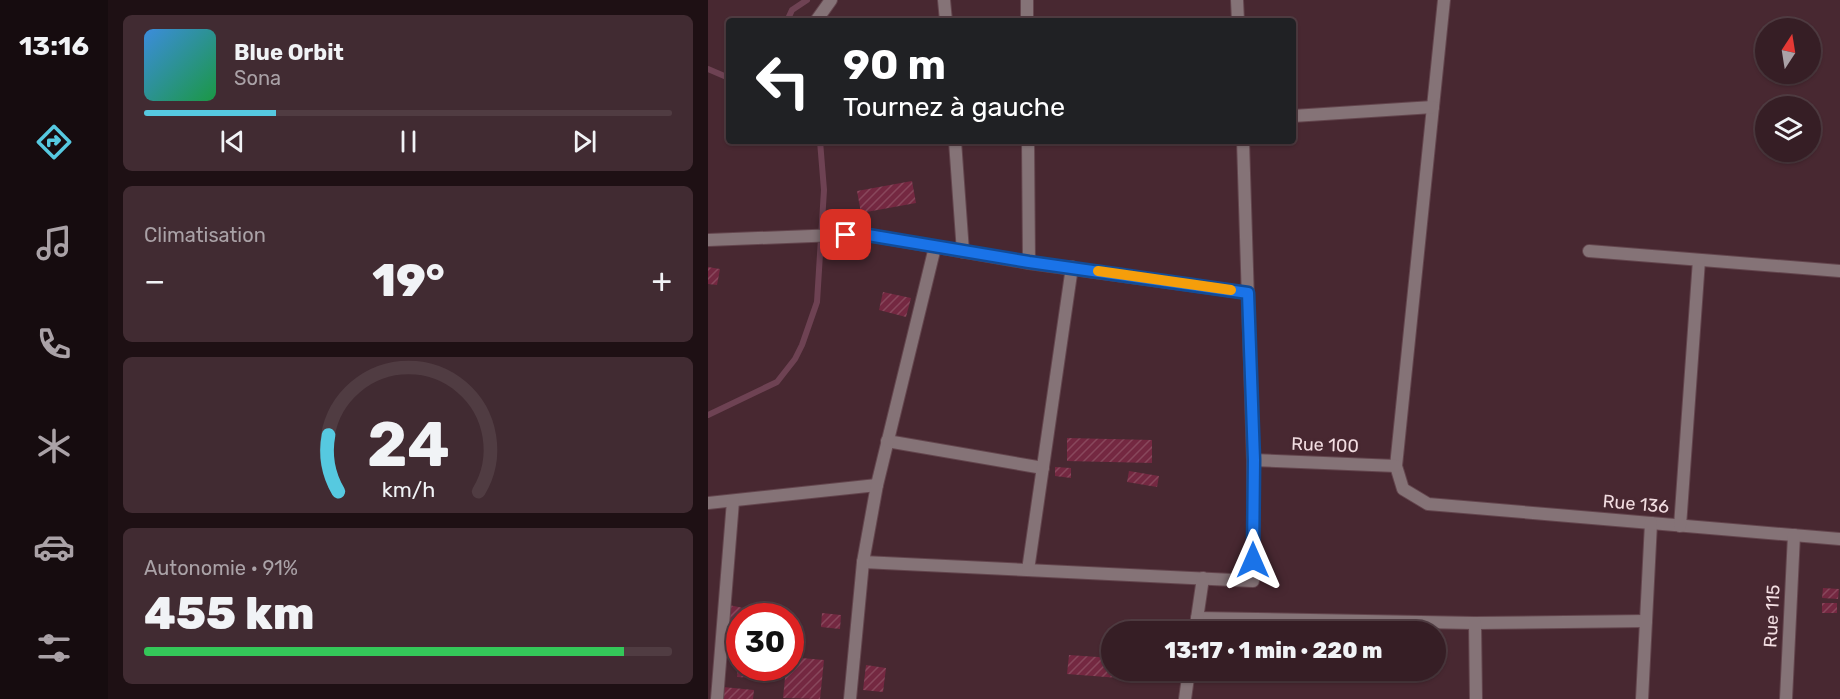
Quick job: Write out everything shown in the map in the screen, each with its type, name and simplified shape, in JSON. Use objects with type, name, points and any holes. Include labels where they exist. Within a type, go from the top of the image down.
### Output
[{"type":"street","points":[[818,18],[831,0]]},
{"type":"street","points":[[944,0],[946,18]]},
{"type":"street","points":[[1027,0],[1027,18]]},
{"type":"street","points":[[1238,0],[1238,18]]},
{"type":"street","points":[[1396,466],[1444,0]]},
{"type":"street","points":[[1296,116],[1433,107]]},
{"type":"street","points":[[955,144],[963,252]]},
{"type":"street","points":[[1028,144],[1029,262]]},
{"type":"street","points":[[863,562],[1253,580],[1254,460],[1243,144]]},
{"type":"street","points":[[708,240],[862,234],[963,252],[1248,293]]},
{"type":"street","points":[[850,699],[863,562],[877,486],[935,247]]},
{"type":"street","points":[[1589,251],[1840,271]]},
{"type":"street","points":[[1680,526],[1699,260]]},
{"type":"street","points":[[1029,570],[1072,267]]},
{"type":"street","points":[[887,441],[1043,468]]},
{"type":"street","name":"Rue 100","points":[[1254,460],[1396,466]]},
{"type":"street","name":"Rue 136","points":[[1396,466],[1403,489],[1428,504],[1840,539]]},
{"type":"street","points":[[708,503],[877,486]]},
{"type":"street","points":[[717,699],[733,501]]},
{"type":"street","points":[[1642,699],[1651,523]]},
{"type":"street","name":"Rue 115","points":[[1786,699],[1794,535]]},
{"type":"street","points":[[1197,621],[1203,578]]},
{"type":"street","points":[[1197,618],[1475,622],[1646,621]]},
{"type":"street","points":[[1475,622],[1476,699]]},
{"type":"street","points":[[1185,699],[1187,681]]},
{"type":"building","points":[[912,181],[916,203],[861,213],[857,191]]},
{"type":"building","points":[[708,267],[720,269],[717,285],[708,284]]},
{"type":"building","points":[[883,292],[911,298],[906,317],[879,310]]},
{"type":"building","points":[[1067,438],[1152,440],[1152,463],[1067,461]]},
{"type":"building","points":[[1055,467],[1071,468],[1071,478],[1055,476]]},
{"type":"building","points":[[1129,471],[1159,476],[1157,487],[1127,482]]},
{"type":"building","points":[[1823,588],[1839,589],[1838,599],[1822,598]]},
{"type":"building","points":[[1822,603],[1837,603],[1837,613],[1822,613]]},
{"type":"building","points":[[724,604],[726,604],[726,620],[721,619]]},
{"type":"building","points":[[822,613],[841,615],[840,629],[821,627]]},
{"type":"building","points":[[1069,655],[1101,657],[1101,677],[1067,674]]},
{"type":"building","points":[[804,658],[824,660],[820,699],[783,698],[785,681],[804,681]]},
{"type":"building","points":[[866,665],[886,668],[883,692],[863,690]]},
{"type":"building","points":[[723,687],[754,690],[753,699],[722,699]]},
{"type":"waterway","points":[[788,18],[792,10],[807,0]]},
{"type":"waterway","points":[[708,69],[726,77]]},
{"type":"waterway","points":[[708,415],[777,382],[795,359],[802,345],[817,302],[824,190],[820,144]]},
{"type":"slow traffic","points":[[1098,271],[1231,290]]},
{"type":"route","points":[[846,235],[862,234],[1029,262],[1248,293],[1254,460],[1253,560]]}]
